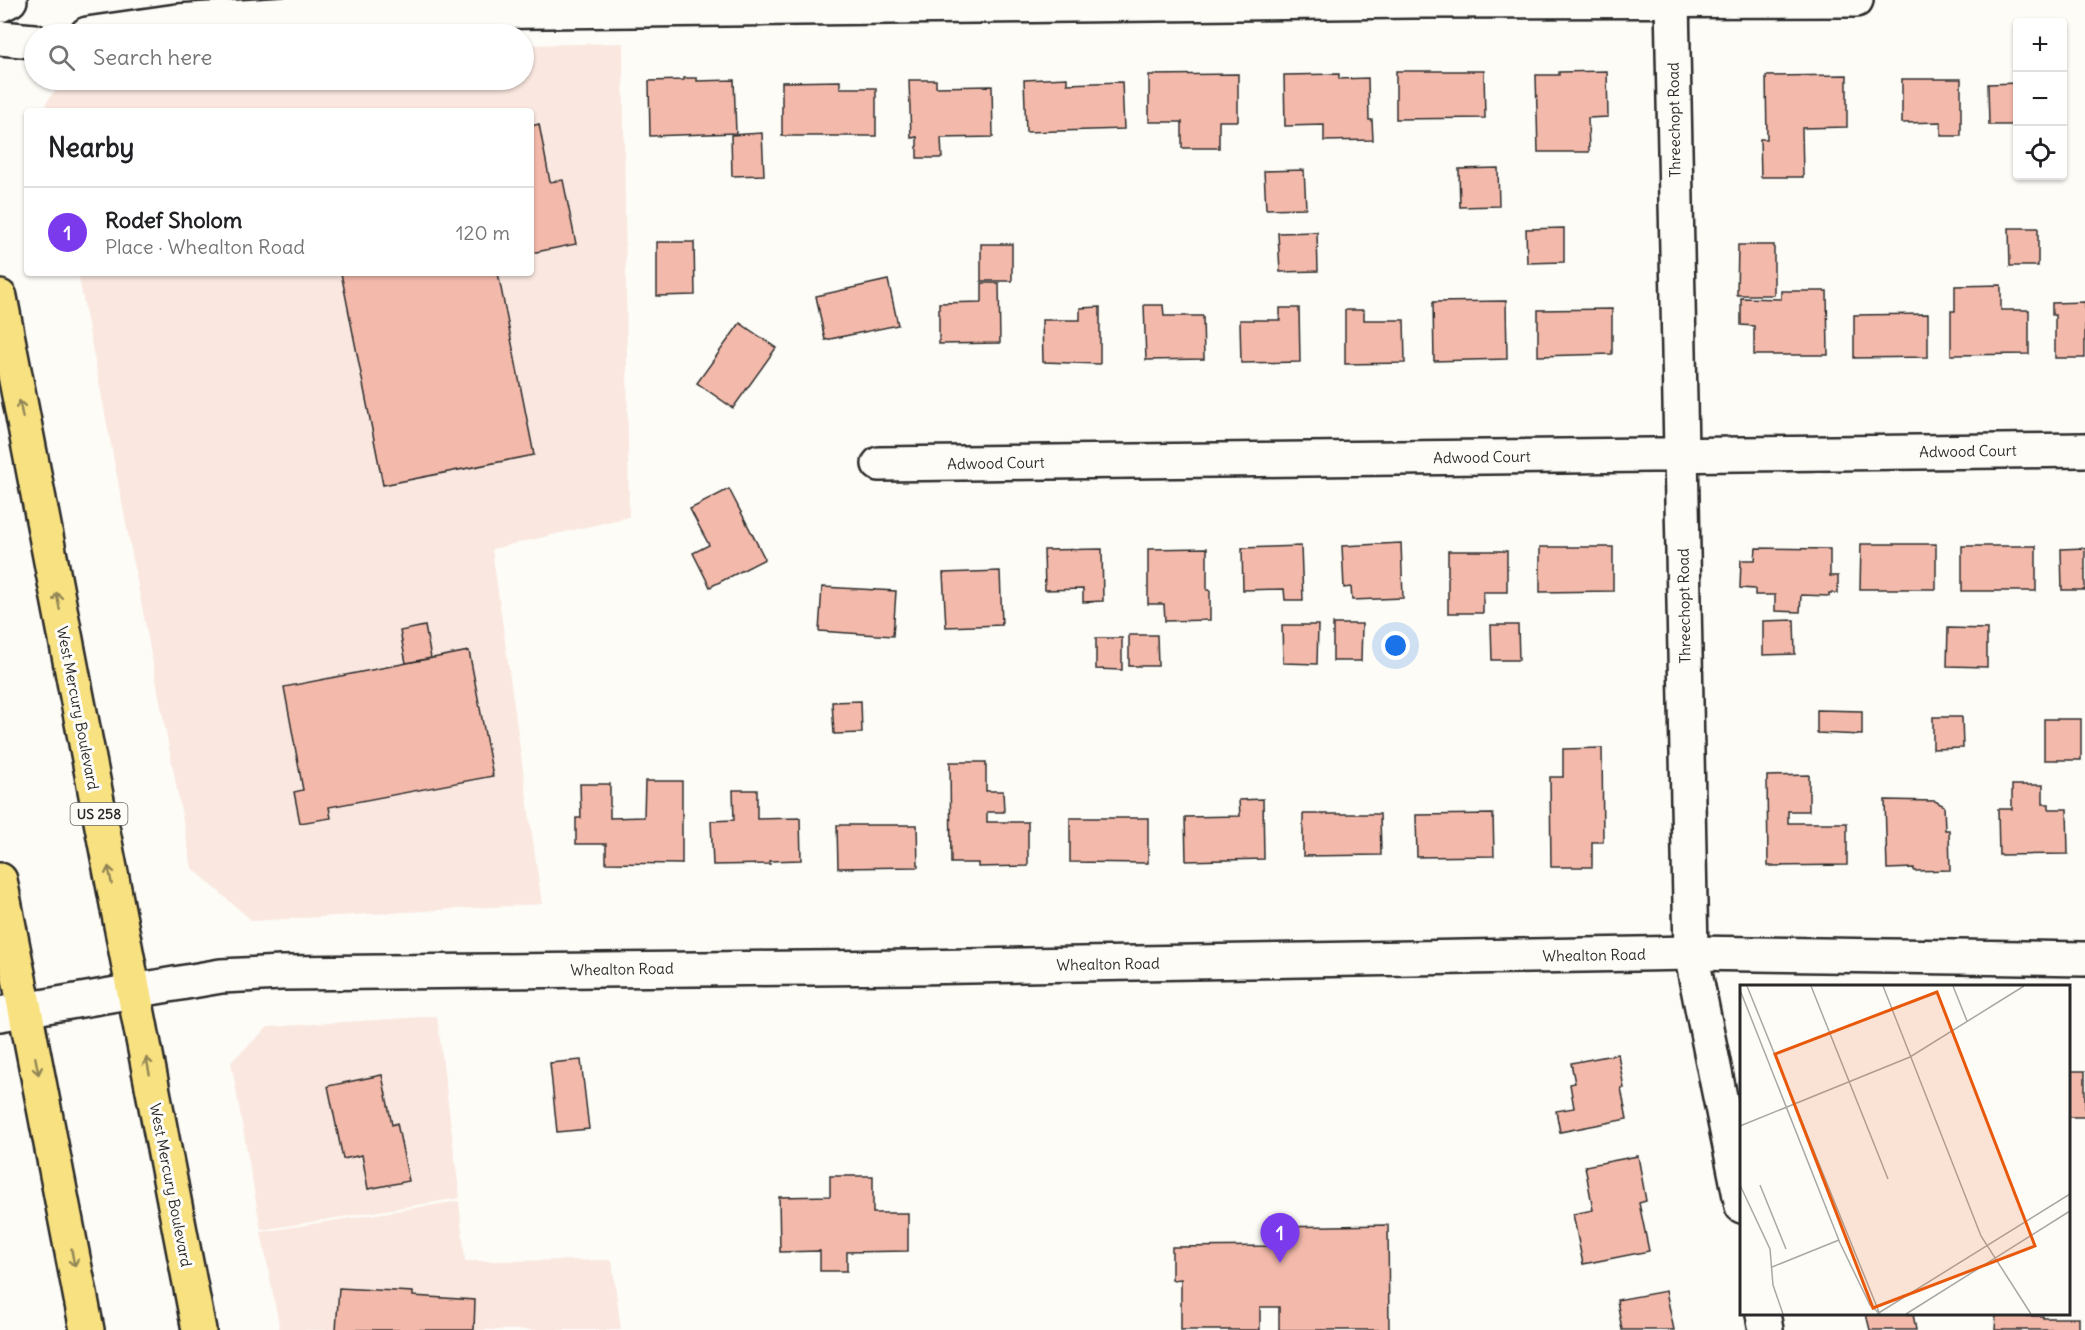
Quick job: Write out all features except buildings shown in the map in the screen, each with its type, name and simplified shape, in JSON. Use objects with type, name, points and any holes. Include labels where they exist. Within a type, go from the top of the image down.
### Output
[{"type":"highway","name":"West Mercury Boulevard","points":[[0,297],[199,1330]]},
{"type":"highway","points":[[0,880],[13,1011],[87,1330]]},
{"type":"street","points":[[0,6],[10,0]]},
{"type":"street","name":"Threechopt Road","points":[[1672,0],[1691,953],[1740,1196]]},
{"type":"street","points":[[156,24],[291,14],[567,5],[1856,0]]},
{"type":"street","points":[[0,38],[24,40]]},
{"type":"street","name":"Adwood Court","points":[[879,464],[2085,450]]},
{"type":"street","name":"Whealton Road","points":[[13,1011],[221,976],[339,971],[938,967],[1691,953],[2085,959]]},
{"type":"street","points":[[1763,1315],[1766,1330]]},
{"type":"shaded area","points":[[623,43],[629,517],[492,549],[542,904],[252,921],[192,868],[79,276],[534,276],[534,108],[47,108],[46,103],[55,90],[534,90],[534,45]]},
{"type":"shaded area","points":[[437,1016],[460,1198],[261,1230],[231,1062],[268,1027]]},
{"type":"shaded area","points":[[459,1201],[465,1261],[612,1260],[621,1330],[280,1330],[261,1232]]},
{"type":"place","name":"Rodef Sholom","points":[[1280,1263]]}]
